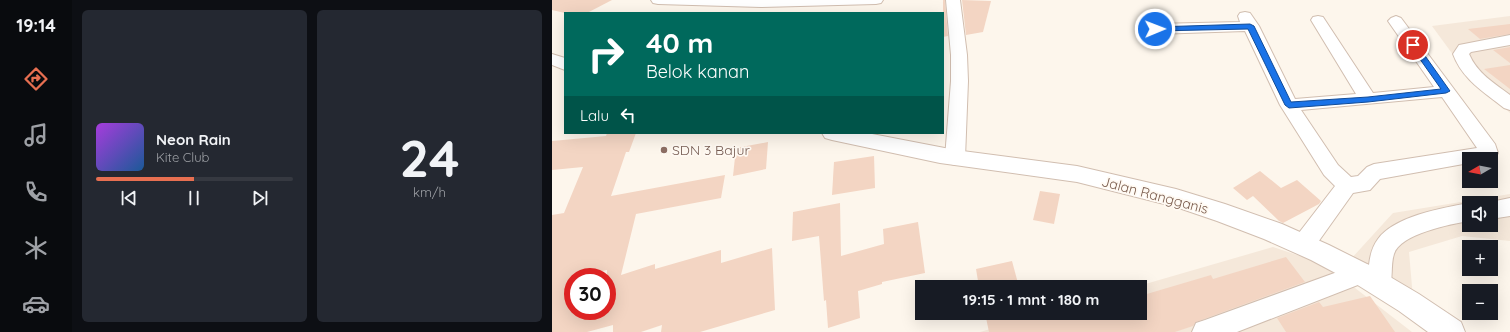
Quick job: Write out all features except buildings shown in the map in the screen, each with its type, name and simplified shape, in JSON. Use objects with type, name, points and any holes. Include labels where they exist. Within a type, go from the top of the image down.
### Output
[{"type":"street","points":[[658,0],[757,5],[876,0]]},
{"type":"street","points":[[953,0],[953,19],[959,54],[960,73],[960,117],[955,158]]},
{"type":"street","points":[[1318,20],[1368,99]]},
{"type":"street","points":[[1155,29],[1248,21],[1289,105],[1331,170],[1347,185],[1363,184],[1374,172],[1488,153],[1488,149],[1396,21]]},
{"type":"street","points":[[1508,41],[1465,48],[1461,54],[1463,61],[1474,75],[1510,104]]},
{"type":"street","points":[[552,59],[564,64]]},
{"type":"street","points":[[1289,105],[1446,91]]},
{"type":"street","name":"Jalan Rangganis","points":[[837,134],[955,158],[1038,168],[1116,183],[1197,205],[1246,222],[1328,255],[1371,278],[1426,313],[1451,332]]},
{"type":"street","points":[[1303,245],[1347,185]]},
{"type":"street","points":[[1498,209],[1510,207]]},
{"type":"street","points":[[1205,332],[1371,278],[1385,247],[1392,239],[1427,221],[1462,214]]},
{"type":"shaded area","points":[[1510,16],[1510,113],[1462,67],[1432,26]]},
{"type":"shaded area","points":[[1510,194],[1510,241],[1462,236],[1409,252],[1413,298],[1351,259],[1393,213],[1462,202],[1462,232],[1498,232],[1498,196]]},
{"type":"shaded area","points":[[1273,247],[1324,264],[1412,332],[980,332],[1021,320],[1147,320],[1147,284]]},
{"type":"place","name":"SDN 3 Bajur","points":[[664,150]]},
{"type":"route","points":[[1155,29],[1250,26],[1289,105],[1446,91],[1413,45]]}]
